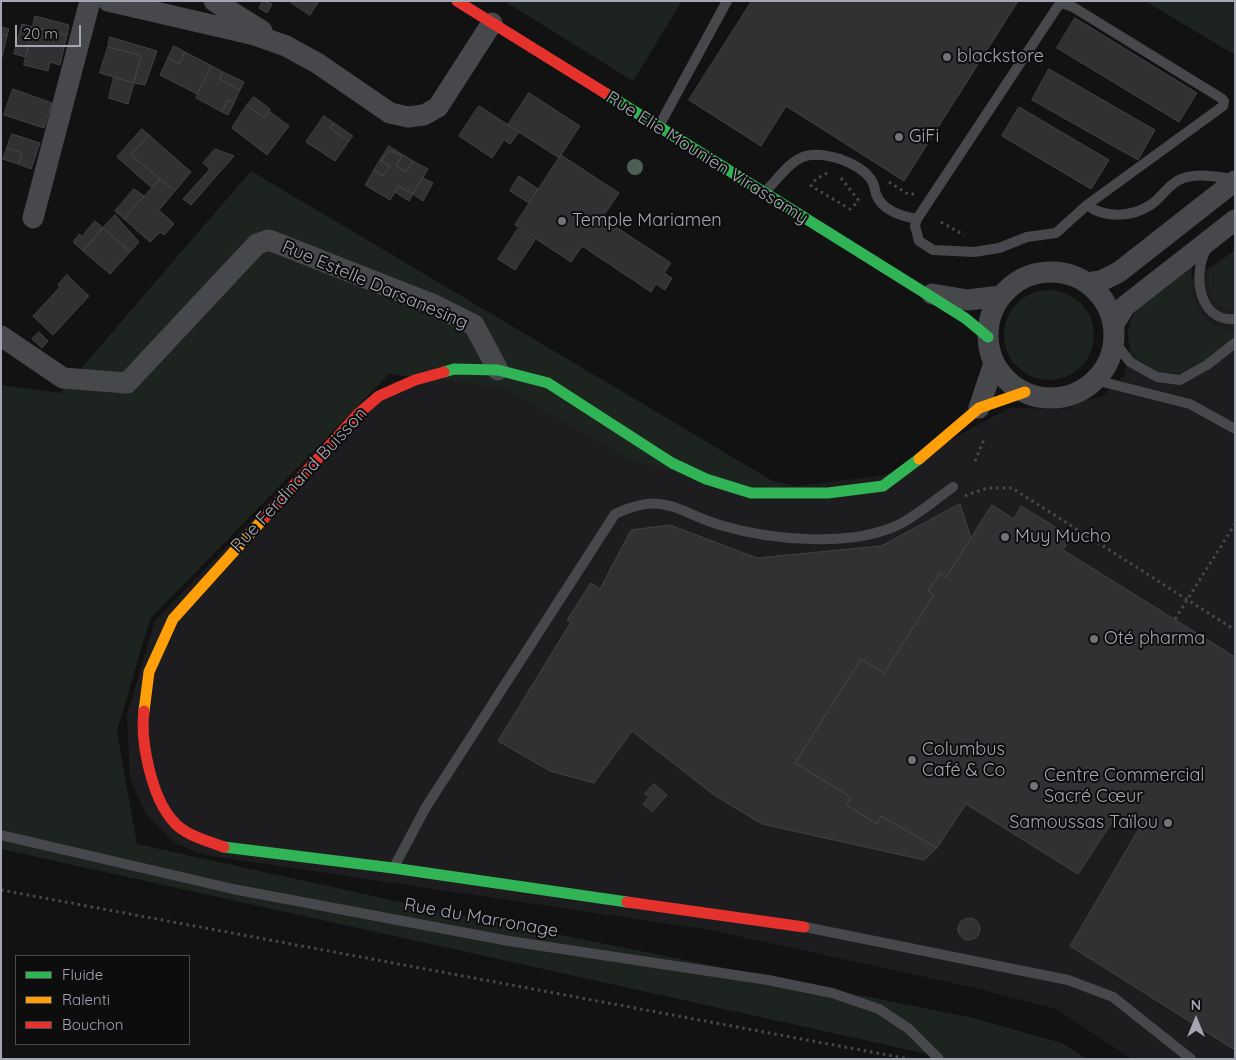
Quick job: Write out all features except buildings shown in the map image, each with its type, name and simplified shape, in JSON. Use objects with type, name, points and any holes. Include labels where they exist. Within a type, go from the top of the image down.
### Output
[{"type":"street","points":[[33,218],[90,1]]},
{"type":"street","points":[[108,1],[255,35],[286,46]]},
{"type":"street","points":[[214,1],[286,46],[318,63],[390,113],[408,117],[424,115],[438,107],[492,23]]},
{"type":"street","name":"Rue Elie Mounien Virassamy","points":[[457,1],[966,318],[988,336]]},
{"type":"street","points":[[1088,283],[1101,281],[1119,272],[1235,180]]},
{"type":"street","points":[[1114,333],[1109,308],[1100,294],[1088,283],[1070,275],[1051,272],[1032,275],[1015,283],[1001,296],[991,315],[988,336],[994,363],[1007,380],[1025,392],[1043,398],[1062,397],[1080,391],[1095,380],[1111,356],[1114,333],[1125,306],[1235,220]]},
{"type":"street","name":"Rue Estelle Darsanesing","points":[[1,336],[63,378],[127,383],[257,244],[269,240],[432,304],[474,325],[498,370]]},
{"type":"street","name":"Rue Elie Mounien Virassamy","points":[[922,292],[968,300],[1001,296]]},
{"type":"street","points":[[979,408],[994,363]]},
{"type":"street","name":"Rue Ferdinand Buisson","points":[[804,927],[394,868],[228,849],[195,836],[173,822],[158,797],[146,754],[143,718],[149,672],[173,619],[358,414],[379,396],[415,380],[454,368],[498,370],[548,383],[672,463],[706,479],[751,493],[828,493],[882,486],[908,469],[979,408],[1025,392]]},
{"type":"lane","points":[[658,127],[727,1]]},
{"type":"lane","points":[[1062,3],[1067,4],[1221,98],[1224,104],[1216,112],[1088,205],[1056,233],[1027,237],[999,248],[974,252],[933,250],[919,241],[915,226],[917,219],[1058,6],[1062,3]]},
{"type":"lane","points":[[764,193],[793,162],[809,154],[824,154],[846,161],[868,175],[875,185],[880,202],[887,208],[900,216],[917,219]]},
{"type":"lane","points":[[1088,205],[1095,211],[1111,216],[1135,211],[1151,204],[1167,189],[1184,178],[1235,180]]},
{"type":"lane","points":[[1215,235],[1204,253],[1200,267],[1198,281],[1202,298],[1210,311],[1227,320],[1235,319]]},
{"type":"lane","points":[[1114,333],[1130,362],[1157,377],[1180,380],[1207,365],[1235,343]]},
{"type":"lane","points":[[1095,380],[1190,404],[1235,429]]},
{"type":"lane","points":[[394,868],[426,807],[615,514],[643,504],[659,503],[677,506],[718,524],[762,534],[802,539],[849,537],[879,532],[900,524],[953,487]]},
{"type":"lane","name":"Rue du Marronage","points":[[1,835],[233,890],[509,941],[768,980],[832,993],[879,1009],[909,1029],[939,1059]]},
{"type":"lane","points":[[804,927],[1068,980],[1113,996],[1192,1059]]},
{"type":"path","points":[[859,201],[841,178],[833,173],[824,173],[811,186],[850,209],[859,201],[864,196]]},
{"type":"path","points":[[941,222],[969,238]]},
{"type":"path","points":[[975,461],[987,434]]},
{"type":"path","points":[[986,488],[1012,488],[1235,630]]},
{"type":"path","points":[[1175,619],[1235,524]]},
{"type":"path","points":[[1,890],[910,1059]]},
{"type":"shaded area","points":[[504,1],[682,1],[633,81]]},
{"type":"shaded area","points":[[1145,1],[1235,1],[1235,55]]},
{"type":"shaded area","points":[[251,171],[803,499],[633,461],[503,388],[389,374],[150,619],[117,731],[137,844],[432,909],[973,1018],[1062,1043],[1087,1059],[950,1059],[1,849],[1,385],[60,393]]},
{"type":"shaded area","points":[[1235,250],[1235,1059],[1132,1059],[1056,1009],[971,987],[710,930],[205,855],[174,843],[146,814],[130,779],[127,715],[155,621],[301,469],[394,381],[507,361],[693,462],[797,486],[886,475],[1009,408],[1067,409],[1086,400],[1103,396],[1125,374],[1134,318]]},
{"type":"shaded area","points":[[1235,251],[1235,313],[1233,313],[1216,302],[1210,291],[1208,278],[1209,270]]},
{"type":"shaded area","points":[[1193,259],[1192,284],[1197,306],[1211,323],[1235,331],[1235,339],[1208,361],[1192,370],[1177,373],[1150,367],[1140,360],[1132,350],[1128,338],[1129,325],[1140,305]]},
{"type":"shaded area","points":[[1049,290],[1066,294],[1081,303],[1090,318],[1094,335],[1090,352],[1081,367],[1066,376],[1049,380],[1032,376],[1017,367],[1008,352],[1004,335],[1008,318],[1017,303],[1032,294]]},
{"type":"traffic: fast","points":[[605,93],[965,318],[988,337]]},
{"type":"traffic: fast","points":[[444,372],[454,369],[498,370],[548,383],[672,463],[706,479],[751,493],[828,493],[883,486],[919,459]]},
{"type":"traffic: fast","points":[[224,847],[393,868],[627,902]]},
{"type":"traffic: slow","points":[[919,459],[979,408],[1025,392]]},
{"type":"traffic: slow","points":[[144,711],[149,672],[173,619],[265,517]]},
{"type":"traffic: jam","points":[[457,1],[605,93]]},
{"type":"traffic: jam","points":[[265,517],[358,414],[379,396],[415,380],[444,372]]},
{"type":"traffic: jam","points":[[144,711],[144,738],[149,769],[159,798],[166,811],[183,830],[224,847]]},
{"type":"traffic: jam","points":[[627,902],[804,927]]},
{"type":"place","name":"blackstore","points":[[947,57]]},
{"type":"place","name":"GiFi","points":[[899,137]]},
{"type":"place","name":"Temple Mariamen","points":[[562,221]]},
{"type":"place","name":"Muy Mucho","points":[[1005,537]]},
{"type":"place","name":"Oté pharma","points":[[1094,639]]},
{"type":"place","name":"Columbus Café & Co","points":[[912,760]]},
{"type":"place","name":"Centre Commercial Sacré Cœur","points":[[1034,786]]},
{"type":"place","name":"Samoussas Taïlou","points":[[1168,823]]}]
